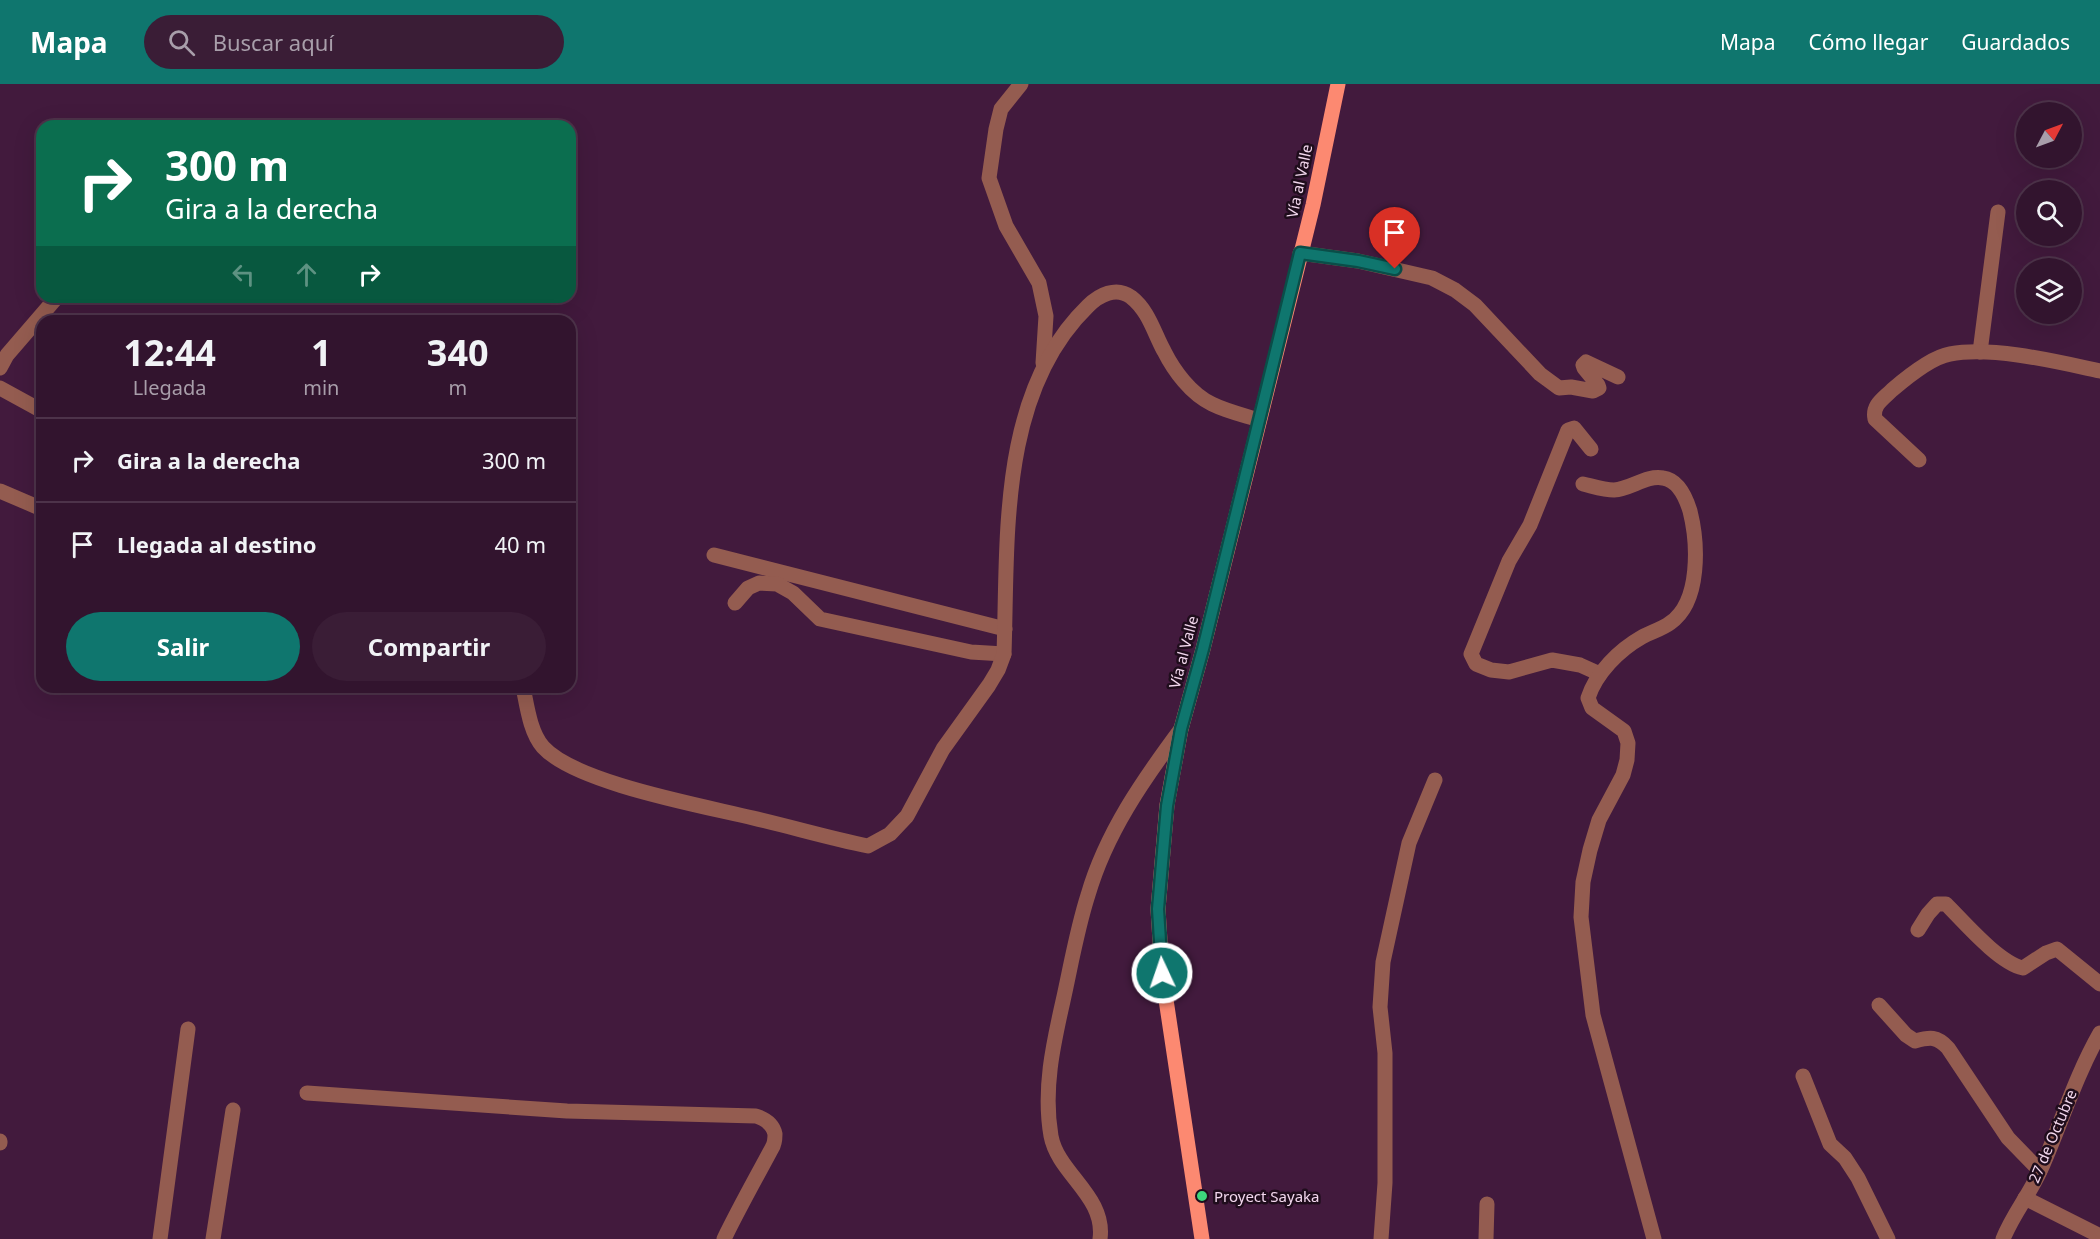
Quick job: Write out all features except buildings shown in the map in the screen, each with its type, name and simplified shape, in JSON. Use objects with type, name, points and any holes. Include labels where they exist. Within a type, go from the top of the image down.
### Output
[{"type":"main road","name":"Vía al Valle","points":[[1202,1239],[1162,973],[1158,909],[1167,806],[1181,729],[1313,205],[1338,84]]},
{"type":"street","points":[[1021,84],[1001,109],[989,178],[1006,226],[1039,283],[1046,316],[1042,369]]},
{"type":"street","points":[[1980,352],[1998,212]]},
{"type":"street","points":[[1300,253],[1358,261],[1432,278],[1455,290],[1475,305],[1540,374],[1560,388],[1572,387],[1593,391],[1599,388],[1584,368],[1583,365],[1586,362],[1618,377]]},
{"type":"street","points":[[524,693],[531,721],[542,746],[561,762],[640,791],[831,839],[868,846],[890,834],[908,816],[943,749],[998,670],[1004,654],[1011,479],[1024,421],[1042,369],[1072,321],[1096,298],[1112,291],[1131,296],[1148,317],[1164,352],[1182,380],[1210,404],[1259,420]]},
{"type":"street","points":[[41,315],[52,303]]},
{"type":"street","points":[[0,368],[7,355],[36,321]]},
{"type":"street","points":[[1919,460],[1875,419],[1876,405],[1911,374],[1948,354],[1980,352],[2046,359],[2100,371]]},
{"type":"street","points":[[0,388],[36,408]]},
{"type":"street","points":[[1591,449],[1574,428],[1568,430],[1530,525],[1509,561],[1472,654],[1476,664],[1491,670],[1509,672],[1552,660],[1580,664],[1600,675]]},
{"type":"street","points":[[1583,484],[1615,490],[1650,478],[1664,478],[1676,484],[1687,501],[1696,540],[1697,560],[1692,589],[1683,607],[1672,622],[1638,639],[1610,663],[1592,686],[1588,698],[1593,708],[1624,731],[1628,743],[1623,775],[1599,820],[1582,882],[1581,917],[1593,1015],[1654,1239]]},
{"type":"street","points":[[0,491],[36,506]]},
{"type":"street","points":[[714,555],[1005,629]]},
{"type":"street","points":[[735,603],[748,588],[759,583],[777,584],[793,593],[820,619],[971,652],[1004,654]]},
{"type":"street","points":[[1100,1239],[1102,1229],[1095,1205],[1079,1181],[1058,1157],[1052,1141],[1048,1105],[1054,1043],[1072,955],[1088,893],[1110,837],[1143,780],[1181,729]]},
{"type":"street","points":[[1381,1239],[1385,1183],[1385,1053],[1380,1007],[1383,962],[1409,843],[1435,780]]},
{"type":"street","points":[[1918,930],[1937,904],[1946,904],[1997,953],[2014,966],[2023,968],[2046,953],[2057,949],[2100,984]]},
{"type":"street","points":[[1879,1005],[1906,1035],[1915,1041],[1929,1038],[1941,1040],[2008,1138],[2040,1172]]},
{"type":"street","points":[[160,1239],[188,1029]]},
{"type":"street","name":"27 de Octubre","points":[[2004,1239],[2040,1172],[2075,1081],[2100,1033]]},
{"type":"street","points":[[1803,1076],[1830,1144],[1845,1158],[1858,1179],[1888,1239]]},
{"type":"street","points":[[307,1093],[567,1111],[756,1116],[766,1120],[772,1126],[775,1135],[774,1146],[763,1161],[724,1239]]},
{"type":"street","points":[[213,1239],[233,1110]]},
{"type":"street","points":[[2025,1198],[2100,1236]]},
{"type":"street","points":[[1486,1239],[1487,1204]]},
{"type":"place","name":"Proyect Sayaka","points":[[1202,1196]]},
{"type":"route","points":[[1162,973],[1158,909],[1167,806],[1181,729],[1203,649],[1300,253],[1395,269]]}]
